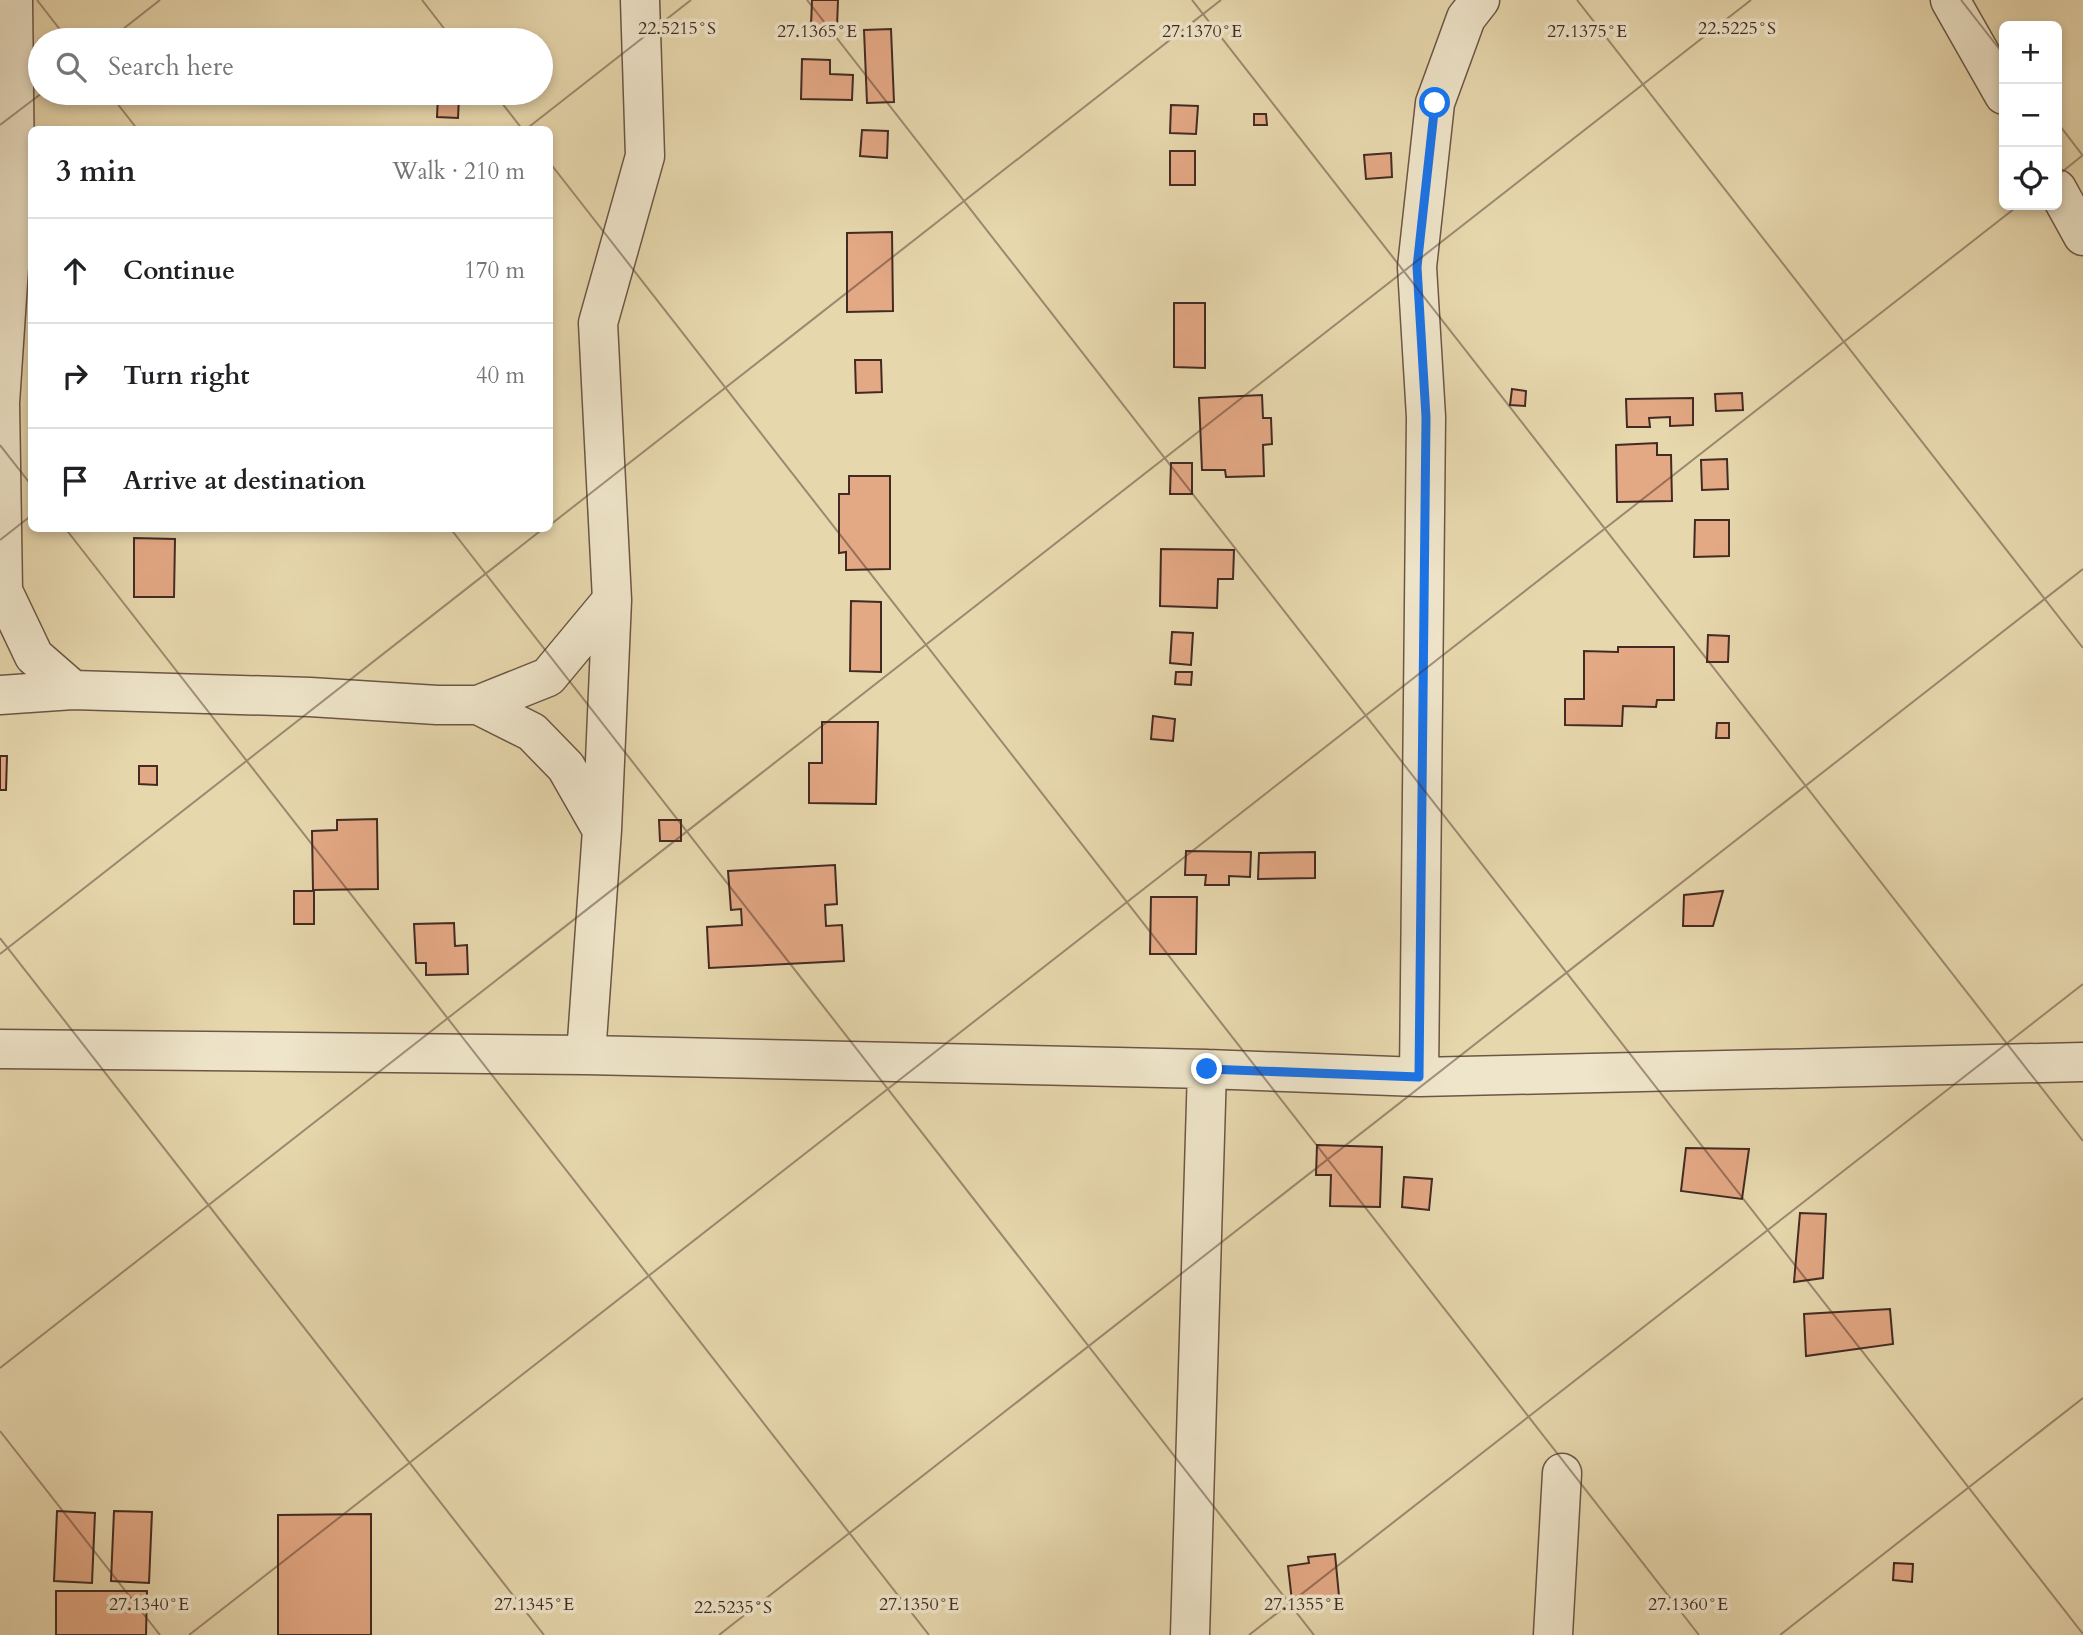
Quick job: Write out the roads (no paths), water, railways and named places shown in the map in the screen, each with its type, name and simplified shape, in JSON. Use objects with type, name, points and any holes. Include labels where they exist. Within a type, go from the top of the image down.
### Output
[{"type":"street","points":[[13,0],[15,177],[0,403],[2,596],[34,656],[73,690]]},
{"type":"street","points":[[586,1055],[602,830],[612,600],[598,323],[645,156],[640,0]]},
{"type":"street","points":[[1419,1077],[1426,417],[1417,267],[1435,103],[1466,18],[1480,0]]},
{"type":"street","points":[[1951,0],[1999,86]]},
{"type":"street","points":[[2062,197],[2083,236]]},
{"type":"street","points":[[0,695],[73,690],[478,705],[548,677],[612,600]]},
{"type":"street","points":[[478,705],[532,732],[566,766],[602,830]]},
{"type":"street","points":[[0,1049],[586,1055],[1207,1069],[1419,1077],[2083,1062]]},
{"type":"street","points":[[1190,1635],[1207,1069]]},
{"type":"street","points":[[1553,1635],[1562,1473]]}]
